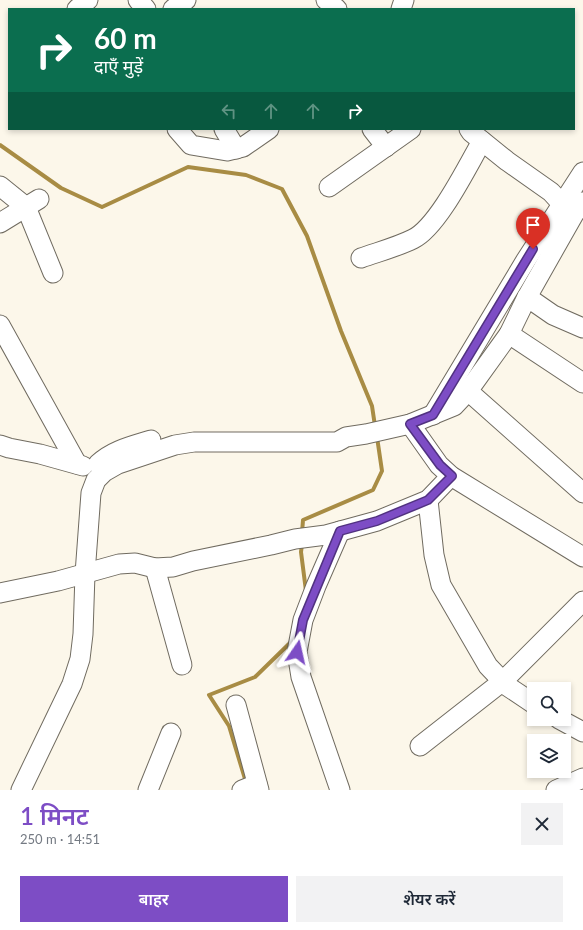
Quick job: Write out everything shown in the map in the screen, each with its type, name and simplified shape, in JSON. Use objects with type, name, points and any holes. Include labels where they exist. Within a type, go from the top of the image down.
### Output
[{"type":"street","points":[[78,8],[88,0]]},
{"type":"street","points":[[138,0],[145,8]]},
{"type":"street","points":[[174,8],[186,0]]},
{"type":"street","points":[[326,0],[336,8]]},
{"type":"street","points":[[178,130],[191,145],[226,151],[243,147],[268,130]]},
{"type":"street","points":[[225,130],[236,149]]},
{"type":"street","points":[[373,130],[386,147]]},
{"type":"street","points":[[329,187],[410,130]]},
{"type":"street","points":[[361,258],[414,239],[429,226],[445,205],[476,135],[506,161],[551,192],[562,204]]},
{"type":"street","points":[[433,415],[526,260],[583,172]]},
{"type":"street","points":[[0,186],[32,203],[53,273]]},
{"type":"street","points":[[0,445],[92,468],[118,464],[175,445],[194,442],[338,442],[346,436],[366,434],[410,424],[433,415],[454,406],[468,391],[509,334],[527,297],[574,214],[583,202]]},
{"type":"street","points":[[0,223],[32,203]]},
{"type":"street","points":[[527,297],[553,315],[583,328]]},
{"type":"street","points":[[0,325],[92,468],[96,480],[91,493],[80,575],[72,657],[64,681],[12,790]]},
{"type":"street","points":[[509,334],[583,383]]},
{"type":"street","points":[[468,391],[583,493]]},
{"type":"street","points":[[410,424],[440,465],[452,476],[583,557]]},
{"type":"street","points":[[0,593],[80,575],[118,564],[136,563],[155,568],[173,567],[193,561],[295,539],[333,533],[377,521],[428,500],[452,476]]},
{"type":"street","points":[[428,500],[434,555],[441,585],[488,666],[507,686],[527,699]]},
{"type":"street","points":[[333,533],[303,620],[297,652],[301,677],[340,790]]},
{"type":"street","points":[[155,568],[182,664]]},
{"type":"street","points":[[21,790],[72,684],[80,659],[83,634],[80,575]]},
{"type":"street","points":[[420,746],[502,681],[583,601]]},
{"type":"street","points":[[236,705],[253,788]]},
{"type":"street","points":[[571,726],[583,732]]},
{"type":"street","points":[[148,790],[170,733]]},
{"type":"street","points":[[556,790],[583,778]]},
{"type":"waterway","points":[[0,145],[61,188],[102,207],[188,167],[246,175],[282,189],[307,236],[341,331],[372,406],[375,426]]},
{"type":"waterway","points":[[302,533],[303,520],[373,490],[382,471],[377,437]]},
{"type":"waterway","points":[[302,544],[301,552],[306,591]]},
{"type":"waterway","points":[[245,779],[229,726],[209,695],[255,677],[293,640]]},
{"type":"route","points":[[297,652],[303,620],[340,531],[377,521],[428,500],[452,476],[440,465],[410,424],[433,415],[533,249]]}]
